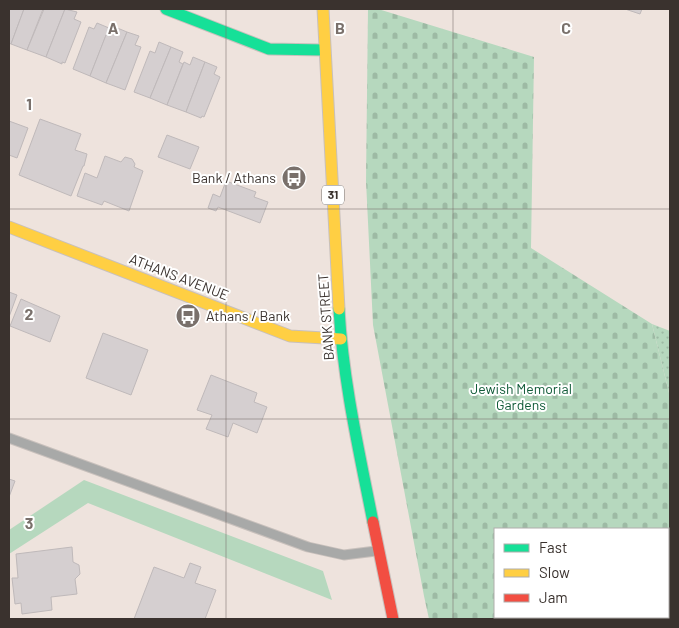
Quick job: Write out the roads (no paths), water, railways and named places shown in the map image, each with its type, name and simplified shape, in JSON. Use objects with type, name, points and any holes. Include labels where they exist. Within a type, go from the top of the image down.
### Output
[{"type":"main road","points":[[166,9],[269,49],[324,50]]},
{"type":"main road","name":"BANK STREET","points":[[323,9],[341,339],[353,423],[393,619]]},
{"type":"main road","name":"ATHANS AVENUE","points":[[9,227],[290,336],[341,339]]},
{"type":"lane","points":[[9,438],[308,547],[344,556],[379,550]]},
{"type":"place","name":"Bank / Athans","points":[[294,178]]},
{"type":"place","name":"Athans / Bank","points":[[188,316]]},
{"type":"park label","name":"Jewish Memorial Gardens","points":[[521,398]]}]
